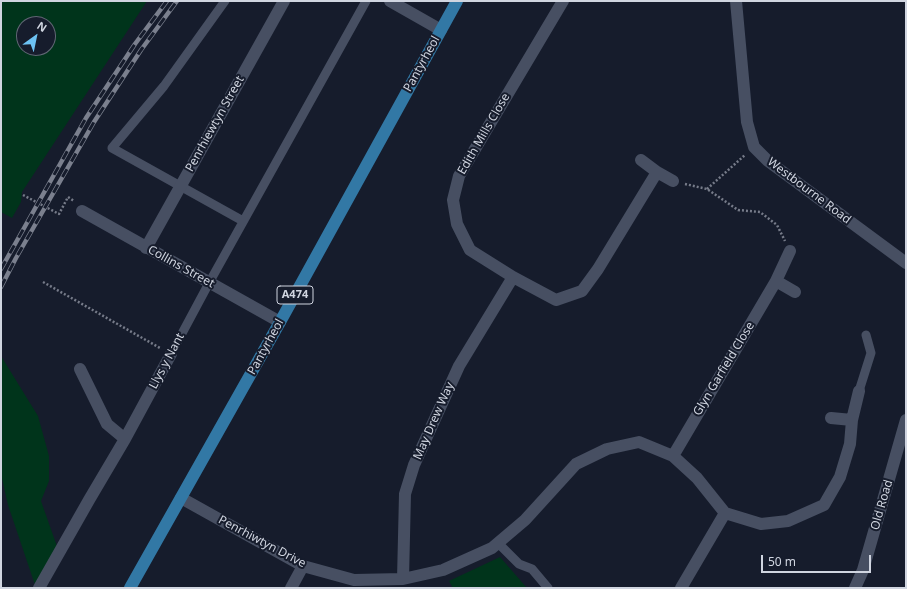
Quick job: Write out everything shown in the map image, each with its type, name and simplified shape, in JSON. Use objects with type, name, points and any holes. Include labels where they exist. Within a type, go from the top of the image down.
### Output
[{"type":"main road","name":"Pantyrheol","points":[[130,588],[280,322],[457,1]]},
{"type":"street","name":"Penrhiewtyn Street","points":[[146,248],[284,1]]},
{"type":"street","points":[[390,1],[441,30]]},
{"type":"street","name":"Edith Mills Close","points":[[563,1],[459,176],[454,200],[457,224],[470,250],[513,277],[556,300],[582,291],[598,269],[657,172]]},
{"type":"street","name":"Westbourne Road","points":[[736,1],[747,122],[754,147],[768,162],[906,263]]},
{"type":"street","points":[[641,160],[657,172],[673,181]]},
{"type":"street","name":"Collins Street","points":[[82,211],[280,322]]},
{"type":"street","name":"Glyn Garfield Close","points":[[673,456],[776,281],[790,251]]},
{"type":"street","name":"May Drew Way","points":[[403,579],[405,494],[414,465],[459,366],[513,277]]},
{"type":"street","points":[[776,281],[795,292]]},
{"type":"street","name":"Llys y Nant","points":[[39,588],[125,439],[171,354]]},
{"type":"street","points":[[80,369],[107,424],[125,439]]},
{"type":"street","points":[[681,588],[725,513],[761,524],[788,521],[824,505],[840,477],[850,444],[852,420],[859,391]]},
{"type":"street","points":[[832,418],[852,420]]},
{"type":"street","name":"Old Road","points":[[855,588],[863,570],[906,420]]},
{"type":"street","name":"Penrhiwtyn Drive","points":[[181,498],[303,566],[354,580],[403,579],[442,570],[492,548],[525,520],[576,464],[607,449],[639,442],[673,456],[697,478],[725,513]]},
{"type":"street","points":[[292,588],[303,566]]},
{"type":"lane","points":[[225,1],[164,86],[112,148],[243,221]]},
{"type":"lane","name":"Llys y Nant","points":[[171,354],[243,221],[366,1]]},
{"type":"lane","points":[[859,391],[871,353],[866,334]]},
{"type":"lane","points":[[498,543],[519,564],[532,569],[548,588]]},
{"type":"path","points":[[707,189],[754,147]]},
{"type":"path","points":[[673,181],[707,189],[738,210],[760,212],[777,225],[790,251]]},
{"type":"path","points":[[23,196],[58,214]]},
{"type":"path","points":[[43,282],[171,354]]},
{"type":"green space","points":[[1,1],[147,1],[22,192],[21,202],[12,218],[1,212]]},
{"type":"green space","points":[[1,356],[38,416],[49,456],[49,481],[41,501],[59,552],[36,588],[8,505],[1,474]]},
{"type":"green space","points":[[500,557],[527,588],[453,588],[449,581]]},
{"type":"railway","points":[[1,269],[86,118],[135,44],[167,1]]},
{"type":"railway","points":[[1,287],[94,122],[141,50],[177,1]]}]
